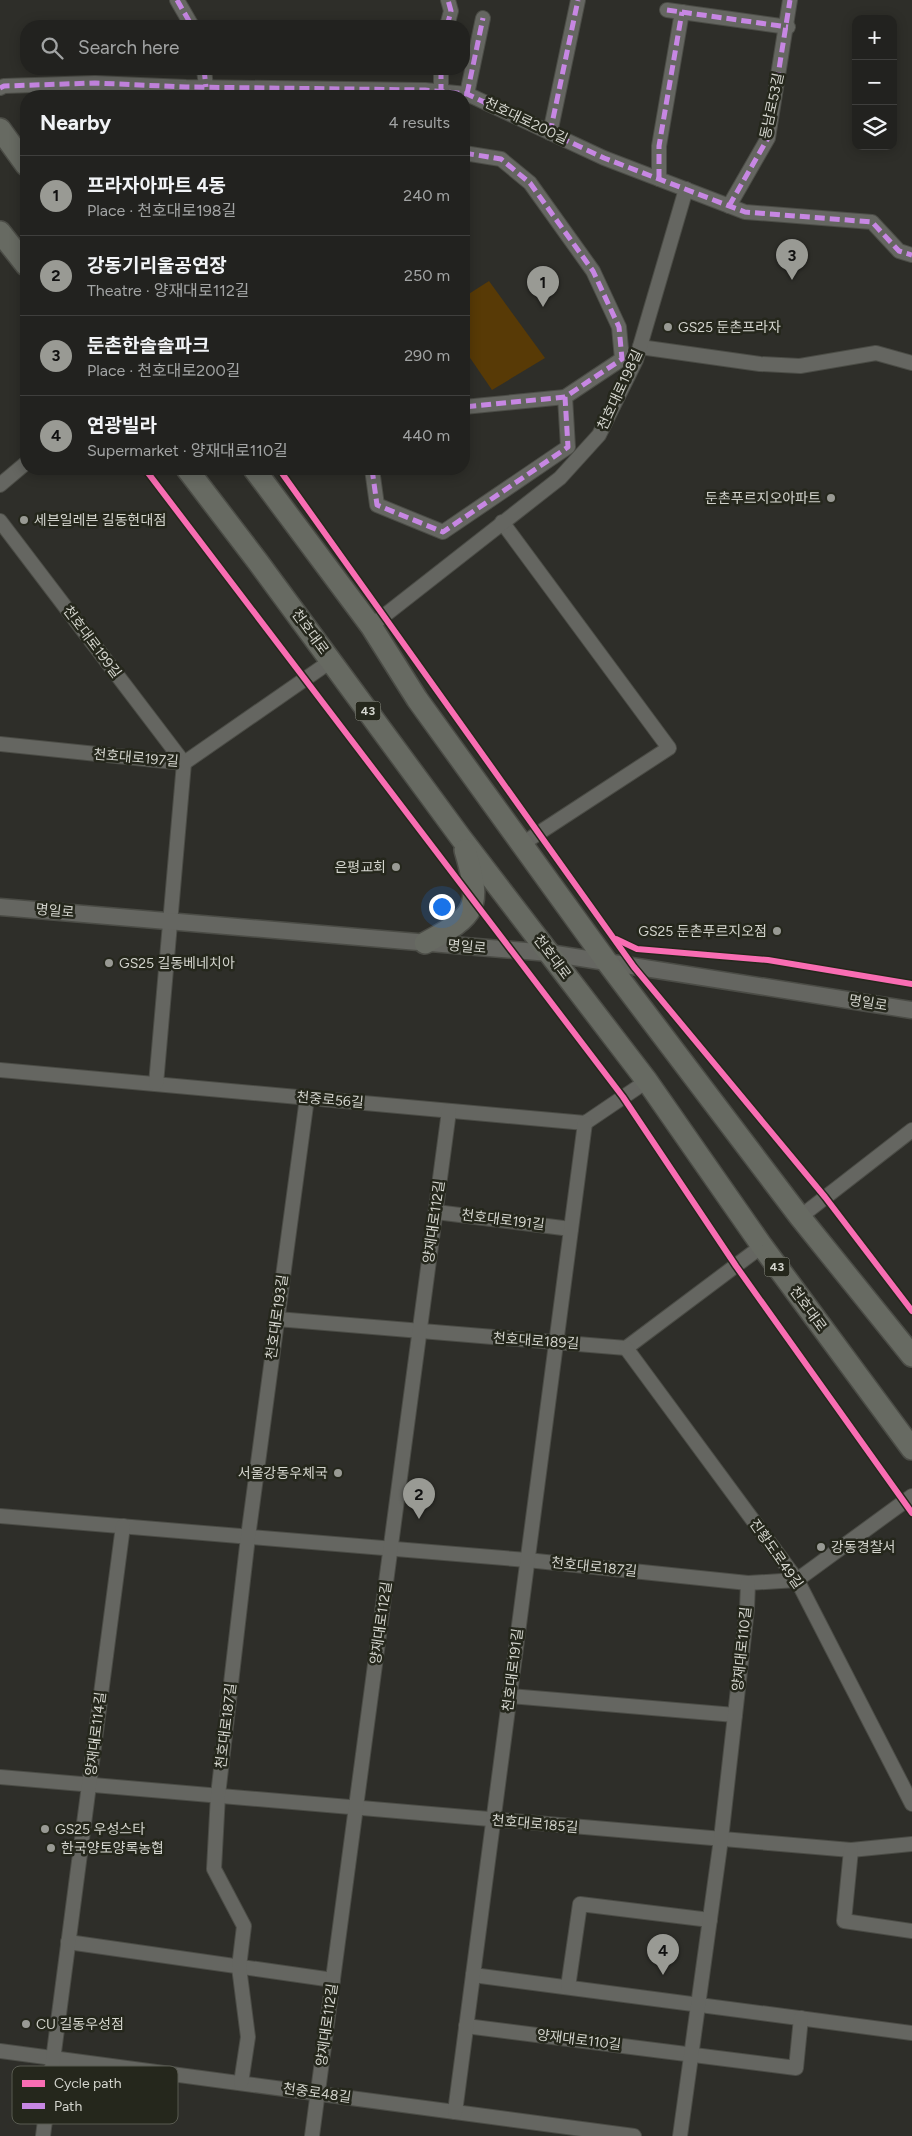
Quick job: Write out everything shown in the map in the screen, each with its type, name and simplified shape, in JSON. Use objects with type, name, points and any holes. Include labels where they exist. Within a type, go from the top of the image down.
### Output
[{"type":"main road","points":[[0,129],[20,157]]},
{"type":"main road","points":[[0,232],[20,257]]},
{"type":"main road","name":"천호대로","points":[[192,475],[461,838],[647,1082],[762,1246],[912,1449]]},
{"type":"main road","points":[[258,475],[371,626],[417,699],[607,962],[800,1217],[912,1356]]},
{"type":"main road","points":[[425,943],[465,920],[470,909],[474,881],[461,838]]},
{"type":"street","points":[[177,0],[189,20]]},
{"type":"street","points":[[448,0],[451,12],[449,20]]},
{"type":"street","points":[[550,133],[578,0]]},
{"type":"street","name":"동남로53길","points":[[729,206],[768,138],[788,26],[790,0]]},
{"type":"street","points":[[667,10],[788,26]]},
{"type":"street","points":[[659,179],[659,146],[682,12]]},
{"type":"street","points":[[468,90],[483,18]]},
{"type":"street","points":[[205,75],[206,87]]},
{"type":"street","points":[[441,75],[441,90]]},
{"type":"street","name":"천호대로200길","points":[[0,88],[4,86],[95,83],[168,90]]},
{"type":"street","name":"천호대로200길","points":[[196,90],[206,87],[301,90]]},
{"type":"street","name":"천호대로200길","points":[[470,95],[604,158],[745,212],[872,222],[900,251],[912,255]]},
{"type":"street","points":[[470,154],[501,159],[530,183],[593,271],[619,327],[622,359],[565,397],[470,406]]},
{"type":"street","name":"천호대로198길","points":[[371,626],[560,478],[599,435],[636,360],[686,190]]},
{"type":"street","points":[[640,347],[760,364],[800,366],[876,353],[912,363]]},
{"type":"street","points":[[373,475],[377,504],[443,532],[568,446],[565,397]]},
{"type":"street","points":[[0,486],[20,468]]},
{"type":"street","name":"천호대로199길","points":[[0,521],[184,763]]},
{"type":"street","points":[[502,522],[669,748],[522,844]]},
{"type":"street","name":"천호대로197길","points":[[0,744],[184,763],[331,661]]},
{"type":"street","points":[[156,1084],[184,763]]},
{"type":"street","name":"명일로","points":[[0,907],[548,953],[912,1010]]},
{"type":"street","name":"천중로56길","points":[[0,1070],[585,1123]]},
{"type":"street","points":[[585,1123],[647,1082]]},
{"type":"street","name":"천호대로193길","points":[[248,1537],[307,1098]]},
{"type":"street","name":"양재대로112길","points":[[312,2136],[449,1111]]},
{"type":"street","name":"천호대로191길","points":[[455,2112],[585,1123]]},
{"type":"street","points":[[800,1217],[912,1130]]},
{"type":"street","name":"천호대로191길","points":[[436,1212],[571,1229]]},
{"type":"street","points":[[626,1348],[762,1246]]},
{"type":"street","name":"천호대로189길","points":[[277,1319],[626,1348]]},
{"type":"street","name":"진황도로49길","points":[[626,1348],[796,1580],[912,1804]]},
{"type":"street","points":[[796,1580],[912,1496]]},
{"type":"street","name":"천호대로187길","points":[[0,1516],[527,1560],[748,1583],[796,1580]]},
{"type":"street","name":"양재대로114길","points":[[52,2066],[123,1526]]},
{"type":"street","name":"천호대로187길","points":[[218,1795],[248,1537]]},
{"type":"street","name":"양재대로110길","points":[[680,2136],[721,1839],[747,1610],[748,1583]]},
{"type":"street","points":[[510,1696],[735,1715]]},
{"type":"street","name":"천호대로185길","points":[[0,1777],[356,1807],[493,1821],[851,1850],[912,1844]]},
{"type":"street","points":[[218,1795],[214,1869],[244,1926],[239,1967],[248,2037],[241,2083]]},
{"type":"street","points":[[851,1850],[844,1921],[912,1931]]},
{"type":"street","points":[[568,1987],[580,1904],[710,1920]]},
{"type":"street","points":[[68,1942],[333,1980]]},
{"type":"street","points":[[473,1975],[912,2033]]},
{"type":"street","name":"양재대로110길","points":[[466,2026],[692,2053],[796,2068],[801,2018]]},
{"type":"street","name":"천중로48길","points":[[0,2051],[113,2066]]},
{"type":"street","name":"천중로48길","points":[[178,2075],[634,2136]]},
{"type":"shaded area","points":[[489,281],[545,358],[492,390],[470,358],[470,293]]},
{"type":"marked path","points":[[177,0],[189,20]]},
{"type":"marked path","points":[[448,0],[451,11],[449,20]]},
{"type":"marked path","points":[[550,133],[578,0]]},
{"type":"marked path","points":[[729,206],[768,138],[790,0]]},
{"type":"marked path","points":[[667,10],[788,27]]},
{"type":"marked path","points":[[659,179],[659,146],[682,12]]},
{"type":"marked path","points":[[468,90],[483,18]]},
{"type":"marked path","points":[[205,75],[206,87]]},
{"type":"marked path","points":[[441,75],[441,90]]},
{"type":"marked path","points":[[0,88],[4,86],[95,83],[186,87],[425,90]]},
{"type":"marked path","points":[[470,95],[604,158],[745,212],[872,222],[899,251],[912,255]]},
{"type":"marked path","points":[[470,154],[501,159],[530,183],[593,271],[619,327],[622,359],[565,397],[470,406]]},
{"type":"marked path","points":[[373,475],[377,505],[443,532],[568,447],[565,397]]},
{"type":"cycle path","points":[[150,475],[623,1097],[736,1266],[912,1513]]},
{"type":"cycle path","points":[[283,475],[634,967],[825,1197],[912,1311]]},
{"type":"cycle path","points":[[616,939],[637,949],[768,960],[912,984]]},
{"type":"place","name":"둔촌한솔솔파크","points":[[792,280]]},
{"type":"place","name":"프라자아파트 4동","points":[[543,307]]},
{"type":"place","name":"GS25 둔촌프라자","points":[[668,327]]},
{"type":"place","name":"둔촌푸르지오아파트","points":[[831,498]]},
{"type":"place","name":"세븐일레븐 길동현대점","points":[[24,520]]},
{"type":"place","name":"은평교회","points":[[396,867]]},
{"type":"place","name":"GS25 둔촌푸르지오점","points":[[777,931]]},
{"type":"place","name":"GS25 길동베네치아","points":[[109,963]]},
{"type":"place","name":"서울강동우체국","points":[[338,1473]]},
{"type":"place","name":"강동기리울공연장","points":[[419,1519]]},
{"type":"place","name":"강동경찰서","points":[[821,1547]]},
{"type":"place","name":"GS25 우성스타","points":[[45,1829]]},
{"type":"place","name":"한국양토양록농협","points":[[51,1848]]},
{"type":"place","name":"연광빌라","points":[[663,1975]]},
{"type":"place","name":"CU 길동우성점","points":[[26,2024]]}]
